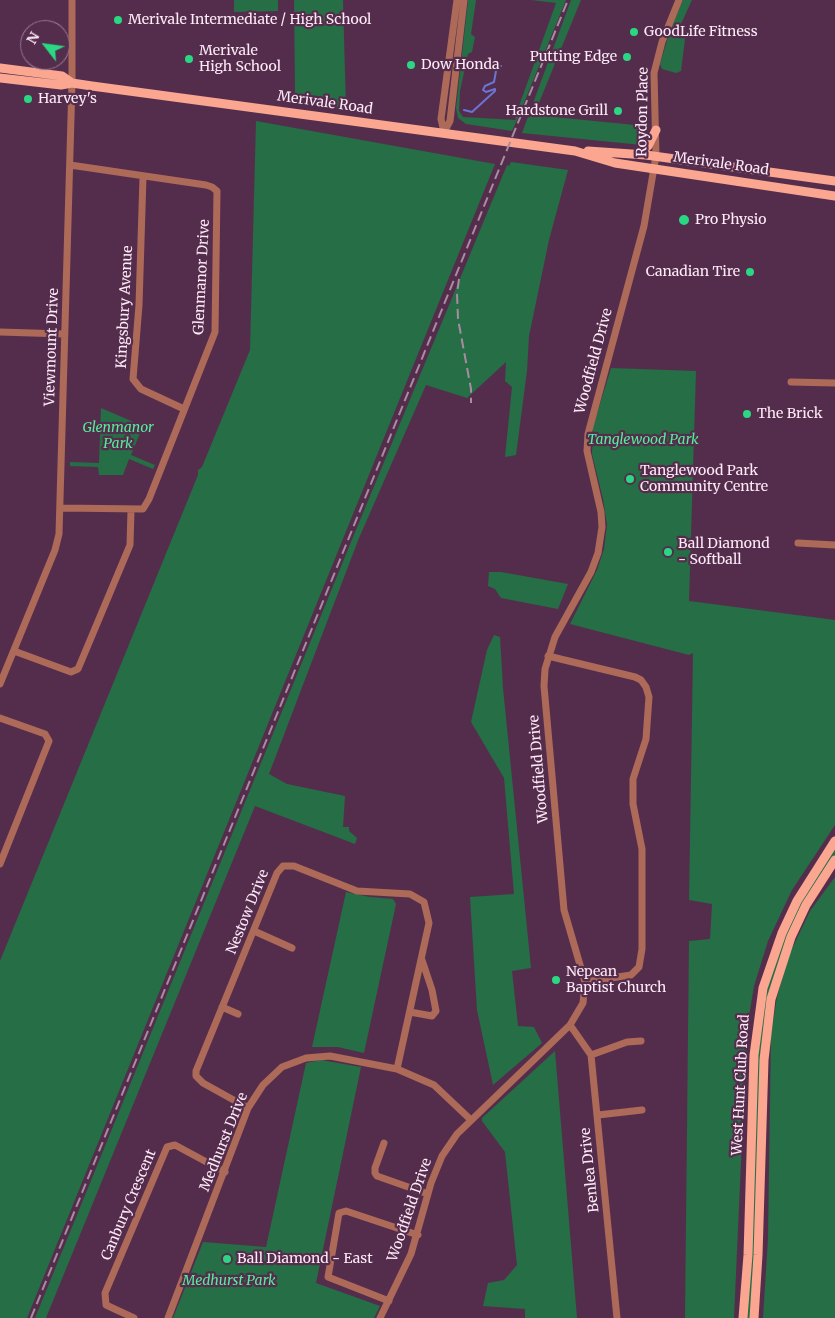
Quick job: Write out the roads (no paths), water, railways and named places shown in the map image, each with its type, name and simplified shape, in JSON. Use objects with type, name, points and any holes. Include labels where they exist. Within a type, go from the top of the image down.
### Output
[{"type":"main road","name":"Merivale Road","points":[[0,68],[62,76],[72,82]]},
{"type":"main road","name":"Merivale Road","points":[[0,78],[61,85],[72,82],[575,151],[639,154],[835,181]]},
{"type":"main road","points":[[639,154],[648,146],[656,130]]},
{"type":"main road","name":"Merivale Road","points":[[575,151],[616,162],[835,196]]},
{"type":"main road","name":"West Hunt Club Road","points":[[743,1318],[748,1255],[754,1055],[763,988],[782,932],[797,901],[835,842]]},
{"type":"main road","name":"West Hunt Club Road","points":[[754,1318],[758,1255],[764,1060],[771,999],[790,937],[806,905],[835,860]]},
{"type":"street","name":"Viewmount Drive","points":[[0,684],[55,550],[60,508],[72,82],[72,0]]},
{"type":"street","points":[[444,132],[441,119],[457,0]]},
{"type":"street","points":[[444,132],[450,121],[464,0]]},
{"type":"street","name":"Roydon Place","points":[[654,168],[656,130],[654,73],[662,42],[679,0]]},
{"type":"street","name":"Glenmanor Drive","points":[[70,165],[206,185],[212,187],[217,192],[215,332],[149,499],[143,508],[132,510]]},
{"type":"street","name":"Woodfield Drive","points":[[380,1318],[411,1254],[418,1235],[428,1194],[442,1156],[457,1134],[570,1026],[583,1003],[585,982],[564,910],[544,686],[548,656],[555,637],[590,572],[598,553],[602,527],[601,512],[587,451],[588,434],[644,226],[654,168]]},
{"type":"street","name":"Kingsbury Avenue","points":[[143,177],[139,305],[133,379],[141,389],[184,408]]},
{"type":"street","points":[[0,332],[64,334]]},
{"type":"street","points":[[791,382],[835,383]]},
{"type":"street","points":[[14,651],[71,672],[78,669],[130,545],[132,510],[60,508]]},
{"type":"street","points":[[798,543],[835,545]]},
{"type":"street","points":[[548,656],[641,680],[646,687],[649,698],[646,739],[633,779],[633,804],[642,849],[642,949],[639,967],[631,975],[585,982]]},
{"type":"street","points":[[0,718],[45,734],[49,741],[0,864]]},
{"type":"street","name":"Nestow Drive","points":[[248,1108],[203,1083],[196,1076],[277,873],[283,866],[294,866],[357,891],[410,894],[421,898],[428,912],[429,922],[398,1070]]},
{"type":"street","points":[[254,931],[292,948]]},
{"type":"street","name":"Nestow Drive","points":[[410,1012],[432,1016],[436,1011],[432,990],[422,959]]},
{"type":"street","points":[[222,1007],[238,1014]]},
{"type":"street","points":[[570,1026],[591,1054],[627,1042],[641,1041]]},
{"type":"street","name":"Benlea Drive","points":[[591,1054],[617,1318]]},
{"type":"street","name":"Medhurst Drive","points":[[168,1318],[248,1108],[255,1095],[272,1075],[300,1059],[330,1056],[398,1070],[434,1085],[471,1120]]},
{"type":"street","points":[[598,1115],[642,1110]]},
{"type":"street","points":[[384,1143],[374,1173],[377,1176],[428,1194]]},
{"type":"street","name":"Canbury Crescent","points":[[134,1318],[106,1305],[105,1293],[167,1147],[175,1145],[225,1172]]},
{"type":"street","points":[[389,1301],[328,1277],[339,1213],[346,1211],[418,1235]]},
{"type":"waterway","points":[[464,110],[472,112],[495,91],[495,89],[486,92],[483,90],[485,86],[494,82],[496,71],[501,66],[488,66]]},
{"type":"railway","points":[[31,1318],[568,0]]},
{"type":"railway","points":[[459,279],[457,293],[458,319],[471,389],[471,403]]},
{"type":"place","name":"Merivale Intermediate / High School","points":[[118,20]]},
{"type":"place","name":"GoodLife Fitness","points":[[634,32]]},
{"type":"place","name":"Putting Edge","points":[[627,57]]},
{"type":"place","name":"Merivale High School","points":[[189,59]]},
{"type":"place","name":"Dow Honda","points":[[411,65]]},
{"type":"place","name":"Harvey's","points":[[28,99]]},
{"type":"place","name":"Hardstone Grill","points":[[618,111]]},
{"type":"place","name":"Pro Physio","points":[[684,220]]},
{"type":"place","name":"Canadian Tire","points":[[750,272]]},
{"type":"place","name":"The Brick","points":[[747,414]]},
{"type":"place","name":"Tanglewood Park Community Centre","points":[[630,479]]},
{"type":"place","name":"Ball Diamond - Softball","points":[[668,552]]},
{"type":"place","name":"Nepean Baptist Church","points":[[556,980]]},
{"type":"place","name":"Ball Diamond - East","points":[[227,1259]]},
{"type":"park label","name":"Glenmanor Park","points":[[118,436]]},
{"type":"park label","name":"Tanglewood Park","points":[[643,440]]},
{"type":"park label","name":"Medhurst Park","points":[[229,1281]]}]
